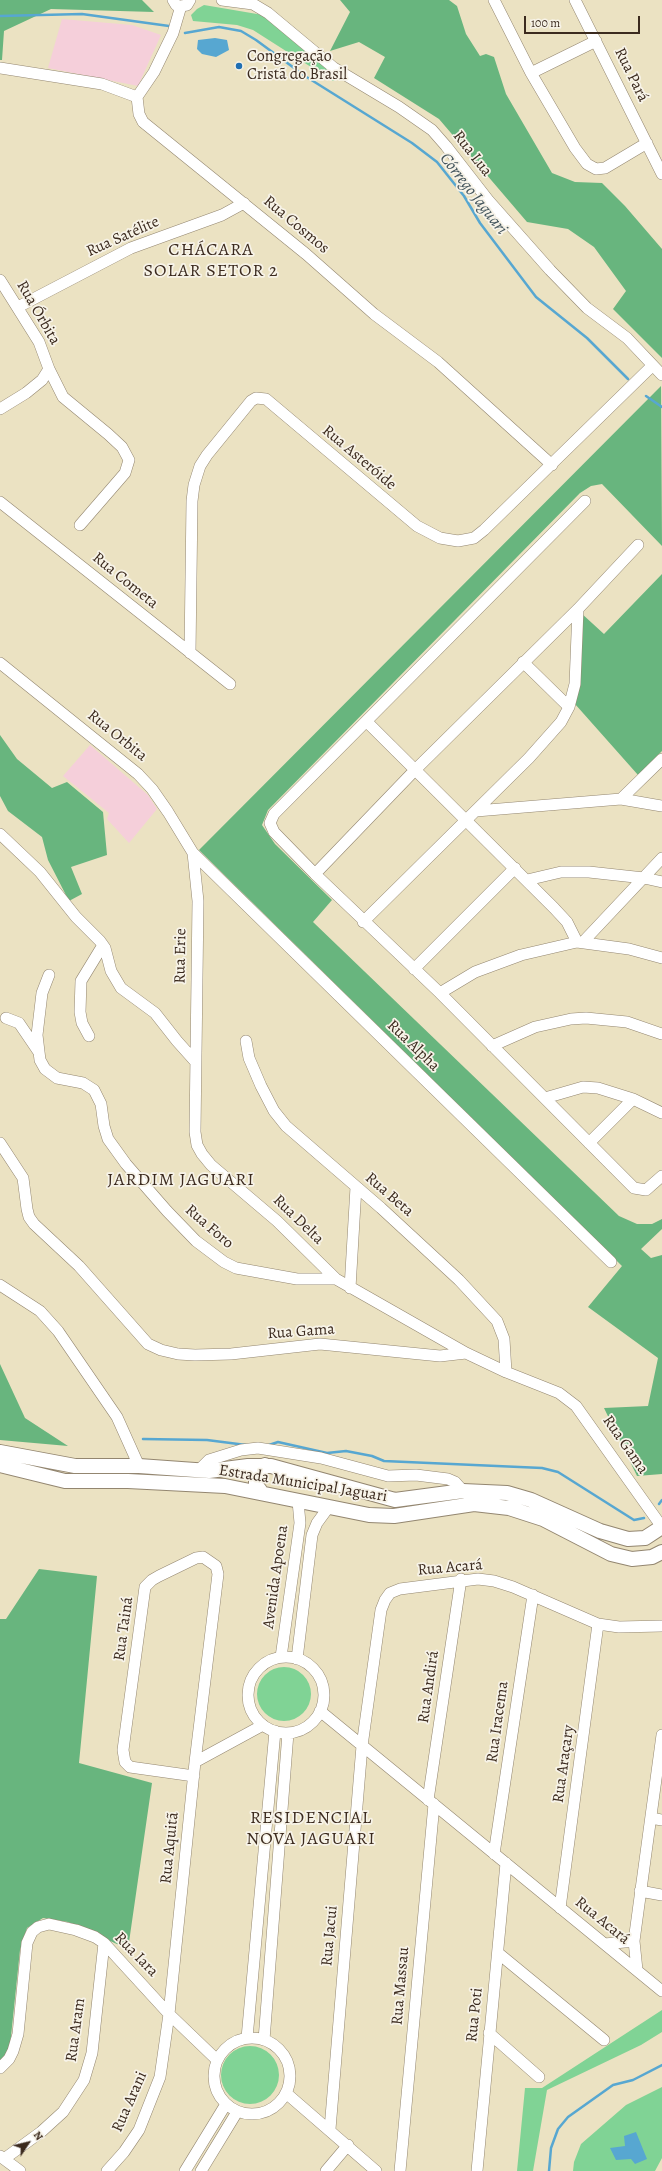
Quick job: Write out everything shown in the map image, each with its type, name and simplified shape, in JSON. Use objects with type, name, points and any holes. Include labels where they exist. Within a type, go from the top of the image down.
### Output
[{"type":"main road","name":"Estrada Municipal Jaguari","points":[[0,1452],[75,1466],[139,1466],[198,1470],[265,1465],[399,1500],[463,1491],[507,1493],[531,1500],[600,1531],[621,1538],[636,1540],[645,1538]]},
{"type":"main road","name":"Estrada Municipal Jaguari","points":[[0,1465],[74,1482],[128,1481],[225,1486],[328,1508],[369,1515],[394,1516],[474,1504],[509,1508],[543,1519],[611,1554],[632,1559],[657,1554]]},
{"type":"main road","points":[[262,1493],[256,1485],[256,1476],[265,1465]]},
{"type":"main road","points":[[74,1482],[75,1466]]},
{"type":"main road","points":[[369,1515],[376,1504],[372,1494]]},
{"type":"main road","points":[[657,1554],[645,1554],[641,1548],[645,1538],[662,1527]]},
{"type":"street","points":[[0,68],[102,84],[137,97],[154,72],[173,33],[183,2],[200,0]]},
{"type":"street","name":"Rua Lua","points":[[222,0],[253,4],[268,12],[334,68],[400,107],[432,130],[488,200],[546,265],[588,308],[627,338],[662,375]]},
{"type":"street","points":[[494,0],[531,73],[586,164],[596,169],[610,166],[647,143]]},
{"type":"street","name":"Rua Pará","points":[[575,0],[662,174]]},
{"type":"street","points":[[531,73],[596,41]]},
{"type":"street","name":"Rua Cosmos","points":[[137,97],[139,114],[143,122],[306,254],[374,314],[438,362],[552,465]]},
{"type":"street","name":"Rua Satélite","points":[[18,307],[131,248],[222,215],[244,203]]},
{"type":"street","name":"Rua Órbita","points":[[0,280],[39,342],[49,369],[42,380],[0,409]]},
{"type":"street","name":"Rua Asteróide","points":[[190,653],[192,501],[194,485],[200,466],[207,455],[251,401],[256,398],[266,399],[417,526],[440,538],[458,541],[474,538],[552,465],[652,366]]},
{"type":"street","points":[[49,369],[63,397],[122,447],[129,460],[125,473],[80,525]]},
{"type":"street","points":[[586,501],[271,819],[274,832],[315,874],[363,922],[440,993],[637,1190],[646,1190],[662,1176]]},
{"type":"street","name":"Rua Cometa","points":[[0,502],[230,684]]},
{"type":"street","points":[[315,874],[415,770],[578,609],[638,545]]},
{"type":"street","points":[[363,922],[530,758],[561,722],[569,707],[575,684],[578,609]]},
{"type":"street","points":[[523,662],[569,707]]},
{"type":"street","name":"Rua Orbita","points":[[0,663],[138,774],[160,800],[193,853]]},
{"type":"street","points":[[367,722],[467,819],[527,880],[567,922],[580,942]]},
{"type":"street","points":[[621,799],[662,759]]},
{"type":"street","points":[[476,811],[621,799],[662,806]]},
{"type":"street","points":[[0,834],[40,872],[76,917],[103,945],[116,981],[127,994],[155,1014],[194,1060]]},
{"type":"street","name":"Rua Erie","points":[[193,853],[198,901],[194,1060]]},
{"type":"street","name":"Rua Alpha","points":[[193,853],[611,1262]]},
{"type":"street","points":[[580,942],[662,858]]},
{"type":"street","points":[[414,969],[515,868]]},
{"type":"street","points":[[527,880],[561,872],[589,872],[644,878],[662,882]]},
{"type":"street","points":[[440,993],[475,972],[521,955],[580,942],[629,949],[662,958]]},
{"type":"street","points":[[89,1036],[82,1023],[80,1012],[80,987],[81,981],[90,963],[103,945]]},
{"type":"street","name":"Rua Foro","points":[[49,974],[42,992],[38,1015],[37,1035],[39,1052],[45,1069],[51,1076],[62,1080],[83,1083],[94,1090],[101,1104],[104,1126],[108,1139],[115,1151],[167,1211],[196,1241],[210,1252],[236,1268],[297,1279],[336,1280]]},
{"type":"street","points":[[6,1018],[18,1023],[39,1052]]},
{"type":"street","points":[[492,1046],[534,1027],[579,1019],[627,1022],[662,1034]]},
{"type":"street","name":"Rua Beta","points":[[246,1041],[249,1058],[274,1111],[286,1126],[459,1280],[497,1321],[504,1339],[506,1372]]},
{"type":"street","name":"Rua Delta","points":[[194,1060],[195,1132],[197,1145],[211,1165],[277,1221],[336,1280],[466,1353]]},
{"type":"street","points":[[545,1098],[583,1087],[598,1088],[633,1099],[662,1112]]},
{"type":"street","points":[[589,1143],[633,1099]]},
{"type":"street","name":"Rua Gama","points":[[0,1143],[22,1178],[29,1217],[34,1224],[79,1266],[144,1340],[160,1350],[178,1354],[231,1354],[334,1344],[440,1356],[466,1353],[506,1372],[559,1393],[576,1406],[662,1527]]},
{"type":"street","points":[[350,1288],[356,1187]]},
{"type":"street","points":[[0,1285],[40,1311],[58,1331],[117,1417],[139,1466]]},
{"type":"street","points":[[198,1470],[209,1460],[241,1450],[258,1448],[321,1458],[388,1476],[416,1474],[448,1479],[455,1482],[463,1491]]},
{"type":"street","name":"Avenida Apoena","points":[[280,1657],[300,1523],[298,1501]]},
{"type":"street","name":"Avenida Apoena","points":[[297,1659],[312,1535],[316,1523],[328,1508]]},
{"type":"street","name":"Rua Tainá","points":[[194,1776],[130,1767],[125,1762],[123,1750],[146,1587],[152,1580],[159,1576],[196,1558],[203,1558],[216,1566],[218,1574],[195,1762]]},
{"type":"street","name":"Rua Acará","points":[[362,1746],[381,1610],[390,1593],[400,1589],[461,1579],[494,1581],[532,1595],[598,1624],[619,1627],[662,1626]]},
{"type":"street","name":"Rua Andirá","points":[[431,1802],[461,1579]]},
{"type":"street","name":"Rua Iracema","points":[[494,1854],[532,1595]]},
{"type":"street","name":"Rua Araçary","points":[[560,1908],[598,1624]]},
{"type":"street","points":[[280,1657],[297,1659],[315,1671],[320,1680],[323,1696],[320,1711],[307,1726],[288,1732],[275,1731],[263,1725],[255,1717],[250,1707],[248,1696],[249,1685],[253,1675],[261,1666],[270,1660],[280,1657]]},
{"type":"street","name":"Rua Acará","points":[[320,1711],[637,1970]]},
{"type":"street","points":[[195,1762],[263,1725]]},
{"type":"street","points":[[247,2038],[275,1731]]},
{"type":"street","points":[[264,2040],[288,1732]]},
{"type":"street","name":"Rua Acará","points":[[637,1970],[634,1941],[640,1891],[657,1819],[662,1736]]},
{"type":"street","name":"Rua Jacui","points":[[330,2130],[362,1746]]},
{"type":"street","name":"Rua Aquitã","points":[[169,2014],[195,1762]]},
{"type":"street","name":"Rua Massau","points":[[400,2171],[431,1802]]},
{"type":"street","name":"Rua Poti","points":[[477,2171],[506,1863]]},
{"type":"street","points":[[261,1886],[276,1888]]},
{"type":"street","points":[[640,1891],[662,1895]]},
{"type":"street","name":"Rua Iara","points":[[0,2068],[11,2055],[18,2034],[27,1943],[32,1932],[38,1927],[49,1924],[56,1924],[95,1936],[104,1943],[169,2014],[217,2060]]},
{"type":"street","points":[[604,1944],[634,1941]]},
{"type":"street","name":"Rua Aram","points":[[2,2158],[41,2132],[63,2112],[84,2080],[92,2053],[104,1943]]},
{"type":"street","points":[[498,1952],[604,2040]]},
{"type":"street","points":[[637,1970],[662,1991]]},
{"type":"street","name":"Rua Arani","points":[[106,2171],[124,2152],[139,2130],[155,2093],[162,2064],[169,2014]]},
{"type":"street","points":[[489,2033],[539,2077]]},
{"type":"street","points":[[247,2038],[264,2040],[274,2044],[287,2061],[290,2072],[286,2093],[280,2103],[270,2110],[260,2114],[237,2112],[226,2104],[218,2094],[214,2083],[214,2071],[217,2060],[224,2049],[235,2041],[247,2038]]},
{"type":"street","points":[[286,2093],[348,2145],[376,2171]]},
{"type":"street","points":[[185,2171],[226,2104]]},
{"type":"street","points":[[201,2171],[237,2112]]},
{"type":"street","points":[[326,2171],[348,2145]]},
{"type":"street","points":[[2,2158],[20,2171]]},
{"type":"shaded area","points":[[62,19],[132,25],[161,35],[138,86],[48,68]]},
{"type":"shaded area","points":[[90,745],[148,795],[157,809],[129,843],[107,819],[109,813],[63,776]]},
{"type":"green space","points":[[0,0],[142,0],[154,12],[51,9],[4,31],[2,60],[0,60]]},
{"type":"green space","points":[[340,0],[449,0],[457,6],[466,34],[480,56],[486,54],[494,57],[506,94],[552,173],[575,182],[602,183],[625,206],[662,249],[662,358],[613,309],[626,291],[594,247],[568,229],[527,222],[439,119],[374,78],[385,57],[359,42],[330,51],[350,12]]},
{"type":"green space","points":[[204,5],[263,15],[339,78],[333,81],[253,30],[237,25],[193,21],[191,15]]},
{"type":"green space","points":[[661,386],[662,546],[602,484],[591,486],[580,493],[268,810],[262,825],[275,844],[332,900],[313,922],[619,1216],[637,1224],[652,1224],[662,1219],[662,1229],[641,1249],[651,1258],[662,1255],[662,1474],[637,1476],[604,1408],[648,1406],[658,1358],[588,1307],[622,1266],[199,850]]},
{"type":"green space","points":[[662,574],[662,751],[638,775],[575,704],[581,613],[604,634]]},
{"type":"green space","points":[[0,735],[17,759],[52,788],[67,782],[103,812],[107,855],[71,867],[82,894],[69,901],[48,860],[42,837],[8,811],[0,796]]},
{"type":"green space","points":[[0,1364],[25,1418],[68,1446],[0,1440]]},
{"type":"green space","points":[[39,1569],[97,1576],[79,1763],[152,1783],[128,1949],[68,1922],[43,1918],[27,1928],[20,1950],[10,2046],[0,2063],[0,1619],[6,1619]]},
{"type":"green space","points":[[279,1667],[289,1667],[299,1671],[307,1679],[311,1689],[311,1699],[307,1709],[299,1717],[289,1721],[279,1721],[269,1717],[261,1709],[257,1699],[257,1689],[261,1679],[269,1671]]},
{"type":"green space","points":[[662,2010],[662,2032],[641,2045],[547,2090],[533,2171],[517,2171],[525,2088],[542,2088]]},
{"type":"green space","points":[[250,2046],[266,2051],[274,2059],[279,2075],[274,2091],[266,2099],[250,2104],[234,2099],[226,2091],[221,2075],[226,2059],[234,2051]]},
{"type":"green space","points":[[662,2087],[662,2158],[655,2171],[573,2171],[574,2162],[581,2144],[626,2105]]},
{"type":"water","points":[[215,38],[227,40],[229,50],[216,57],[202,54],[197,49],[198,40]]},
{"type":"water","points":[[636,2132],[647,2159],[635,2164],[631,2159],[616,2160],[610,2148],[625,2146],[624,2136]]},
{"type":"waterway","name":"Córrego Jaguari","points":[[0,16],[82,14],[169,26]]},
{"type":"waterway","name":"Córrego Jaguari","points":[[185,33],[219,27],[241,31],[256,40],[305,76],[412,143],[437,162],[464,196],[480,223],[536,297],[587,338],[628,379]]},
{"type":"waterway","points":[[646,396],[662,407]]},
{"type":"waterway","points":[[143,1439],[207,1440],[246,1445]]},
{"type":"waterway","points":[[269,1445],[278,1442],[327,1453],[346,1451],[372,1456],[384,1461],[542,1468],[558,1472],[634,1520],[644,1518]]},
{"type":"waterway","points":[[659,1504],[662,1500]]},
{"type":"waterway","points":[[549,2171],[551,2148],[558,2129],[568,2117],[613,2085],[633,2080],[662,2065]]},
{"type":"place","name":"Congregação Cristã do Brasil","points":[[239,66]]},
{"type":"district","name":"CHÁCARA SOLAR SETOR 2","points":[[211,261]]},
{"type":"district","name":"JARDIM JAGUARI","points":[[181,1181]]},
{"type":"district","name":"RESIDENCIAL NOVA JAGUARI","points":[[311,1829]]}]
